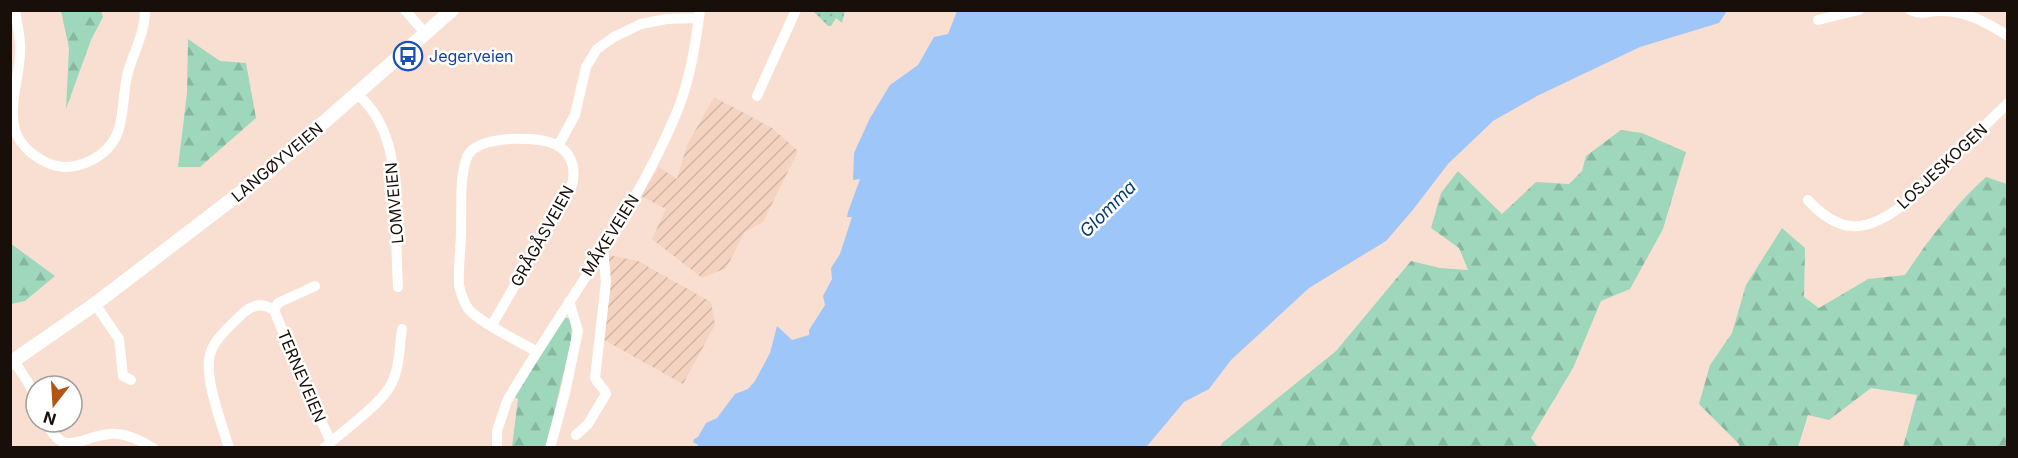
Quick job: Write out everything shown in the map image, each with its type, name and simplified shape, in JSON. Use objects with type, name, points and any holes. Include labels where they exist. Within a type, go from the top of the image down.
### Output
[{"type":"main road","name":"LANGØYVEIEN","points":[[12,362],[95,304],[265,174],[452,10]]},
{"type":"street","points":[[15,10],[20,50],[14,98],[16,132],[22,143],[38,158],[51,164],[70,167],[83,164],[101,155],[110,148],[117,136],[121,124],[128,72],[143,28],[145,10]]},
{"type":"street","points":[[405,10],[425,33]]},
{"type":"street","points":[[758,96],[796,10]]},
{"type":"street","points":[[1818,20],[1858,10]]},
{"type":"street","points":[[1910,10],[1924,14],[1945,11],[1962,14],[1991,25],[2007,36]]},
{"type":"street","points":[[536,351],[475,315],[467,307],[459,288],[463,181],[468,155],[481,145],[498,139],[516,138],[558,146],[575,115],[586,68],[597,49],[641,24],[700,14]]},
{"type":"street","name":"MÅKEVEIEN","points":[[497,447],[497,431],[507,401],[536,351],[639,189],[674,121],[687,84],[700,14]]},
{"type":"street","name":"LOMVEIEN","points":[[357,94],[379,120],[388,144],[397,195],[398,287]]},
{"type":"street","name":"LOSJESKOGEN","points":[[1808,200],[1817,210],[1848,226],[1866,224],[1883,218],[1915,196],[2007,103]]},
{"type":"street","name":"GRÅGÅSVEIEN","points":[[492,325],[571,188],[574,176],[572,162],[566,152],[558,146]]},
{"type":"street","points":[[576,435],[588,424],[606,394],[605,389],[598,384],[595,378],[606,282],[603,248]]},
{"type":"street","name":"TERNEVEIEN","points":[[274,310],[278,303],[315,286]]},
{"type":"street","points":[[550,447],[565,393],[578,331],[569,301]]},
{"type":"street","points":[[95,304],[119,339],[123,376],[131,380]]},
{"type":"street","name":"TERNEVEIEN","points":[[229,447],[211,381],[209,369],[211,353],[224,332],[246,310],[260,304],[268,305],[274,310],[328,445]]},
{"type":"street","points":[[328,445],[380,399],[390,387],[396,370],[402,329]]},
{"type":"street","points":[[12,362],[24,378]]},
{"type":"street","points":[[52,434],[63,444],[110,434],[131,437],[153,447]]},
{"type":"shaded area","points":[[714,97],[772,128],[798,151],[763,222],[745,232],[726,268],[702,278],[652,239],[666,209],[641,196],[659,167],[677,179],[687,145]]},
{"type":"shaded area","points":[[608,255],[638,261],[711,302],[715,325],[683,384],[604,340]]},
{"type":"green space","points":[[845,10],[842,23],[836,18],[831,26],[828,26],[813,11]]},
{"type":"green space","points":[[61,11],[101,11],[103,17],[91,40],[66,109],[69,48]]},
{"type":"green space","points":[[188,39],[220,61],[246,63],[256,118],[200,167],[178,167],[187,93]]},
{"type":"green space","points":[[1621,130],[1642,133],[1686,152],[1663,229],[1630,289],[1601,301],[1573,368],[1531,438],[1538,447],[1220,447],[1222,443],[1336,351],[1411,261],[1440,268],[1468,270],[1459,248],[1431,228],[1441,193],[1458,171],[1502,214],[1536,182],[1569,184],[1582,171],[1586,156]]},
{"type":"green space","points":[[1986,177],[2007,184],[2007,447],[1903,447],[1917,395],[1871,388],[1829,420],[1808,415],[1798,447],[1739,447],[1739,444],[1699,404],[1710,365],[1732,333],[1746,285],[1782,228],[1805,248],[1804,297],[1819,308],[1868,279],[1905,275],[1942,223]]},
{"type":"green space","points":[[10,243],[55,276],[25,301],[11,304]]},
{"type":"green space","points":[[562,317],[572,319],[571,341],[546,447],[512,447],[518,399],[512,396]]},
{"type":"water","name":"Glomma","points":[[957,10],[1727,11],[1719,23],[1640,47],[1537,96],[1493,121],[1448,164],[1386,241],[1309,288],[1231,360],[1209,389],[1184,402],[1148,445],[1141,448],[697,447],[698,445],[693,442],[694,439],[698,437],[706,423],[717,418],[735,394],[748,389],[755,381],[770,353],[777,326],[792,340],[809,335],[809,330],[825,305],[823,296],[832,279],[831,268],[840,254],[852,217],[847,217],[860,179],[853,180],[854,153],[870,118],[890,85],[918,65],[934,37],[948,34]]},
{"type":"place","name":"Jegerveien","points":[[408,56]]}]
